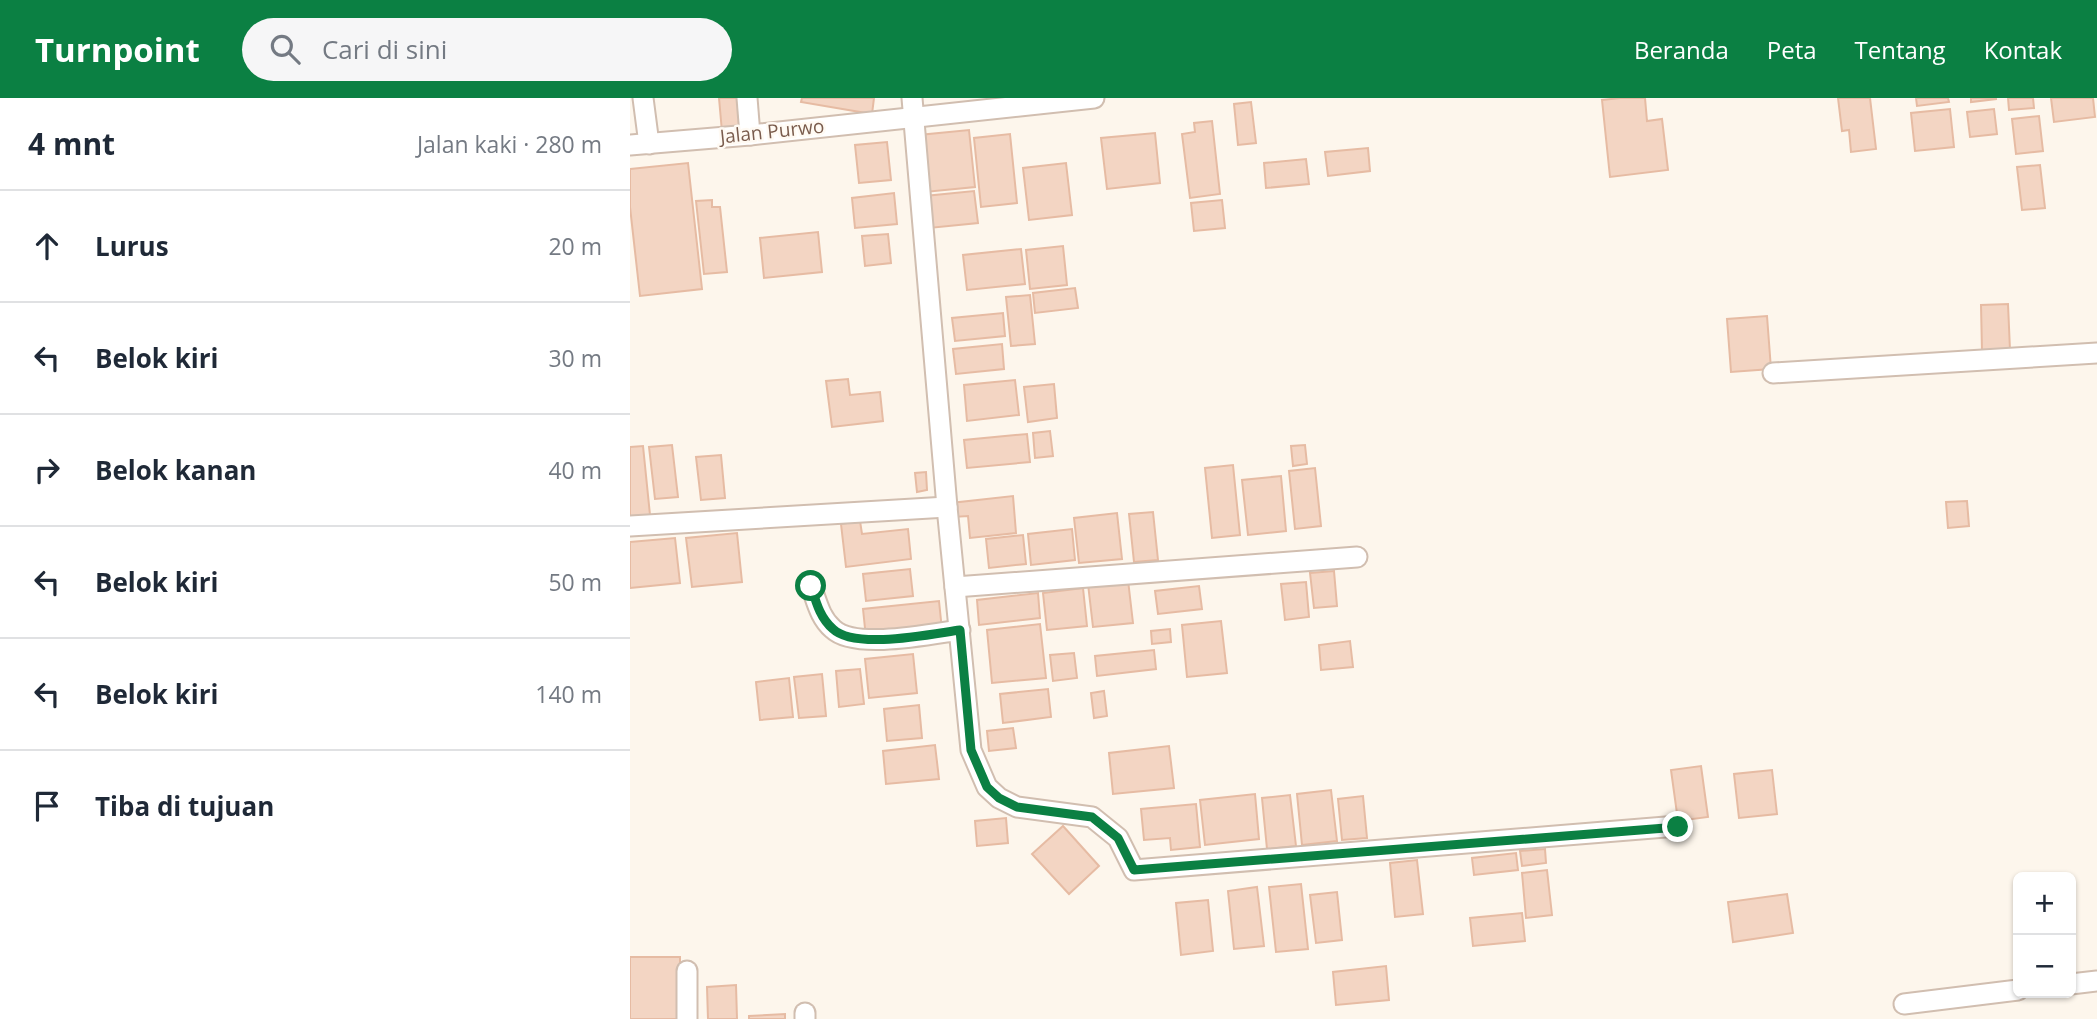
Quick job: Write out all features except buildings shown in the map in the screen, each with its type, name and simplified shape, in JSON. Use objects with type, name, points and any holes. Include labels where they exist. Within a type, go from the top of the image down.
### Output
[{"type":"street","points":[[640,144],[643,98]]},
{"type":"street","points":[[747,98],[750,135]]},
{"type":"street","name":"Jalan Purwo","points":[[640,144],[750,135],[913,107],[1094,98]]},
{"type":"street","points":[[913,107],[971,750],[987,787],[999,798],[1017,807],[1092,817],[1118,838],[1134,870],[1678,827]]},
{"type":"street","points":[[1773,373],[2097,353]]},
{"type":"street","points":[[630,526],[947,507]]},
{"type":"street","points":[[955,587],[1357,557]]},
{"type":"street","points":[[811,586],[821,614],[834,631],[849,638],[866,641],[960,630]]},
{"type":"street","points":[[687,971],[687,1019]]},
{"type":"street","points":[[2076,983],[2097,981]]},
{"type":"street","points":[[1904,1004],[2013,991]]},
{"type":"route","points":[[811,586],[821,614],[834,631],[849,638],[866,641],[960,630],[971,750],[987,787],[999,798],[1017,807],[1092,817],[1118,838],[1134,870],[1678,827]]}]
